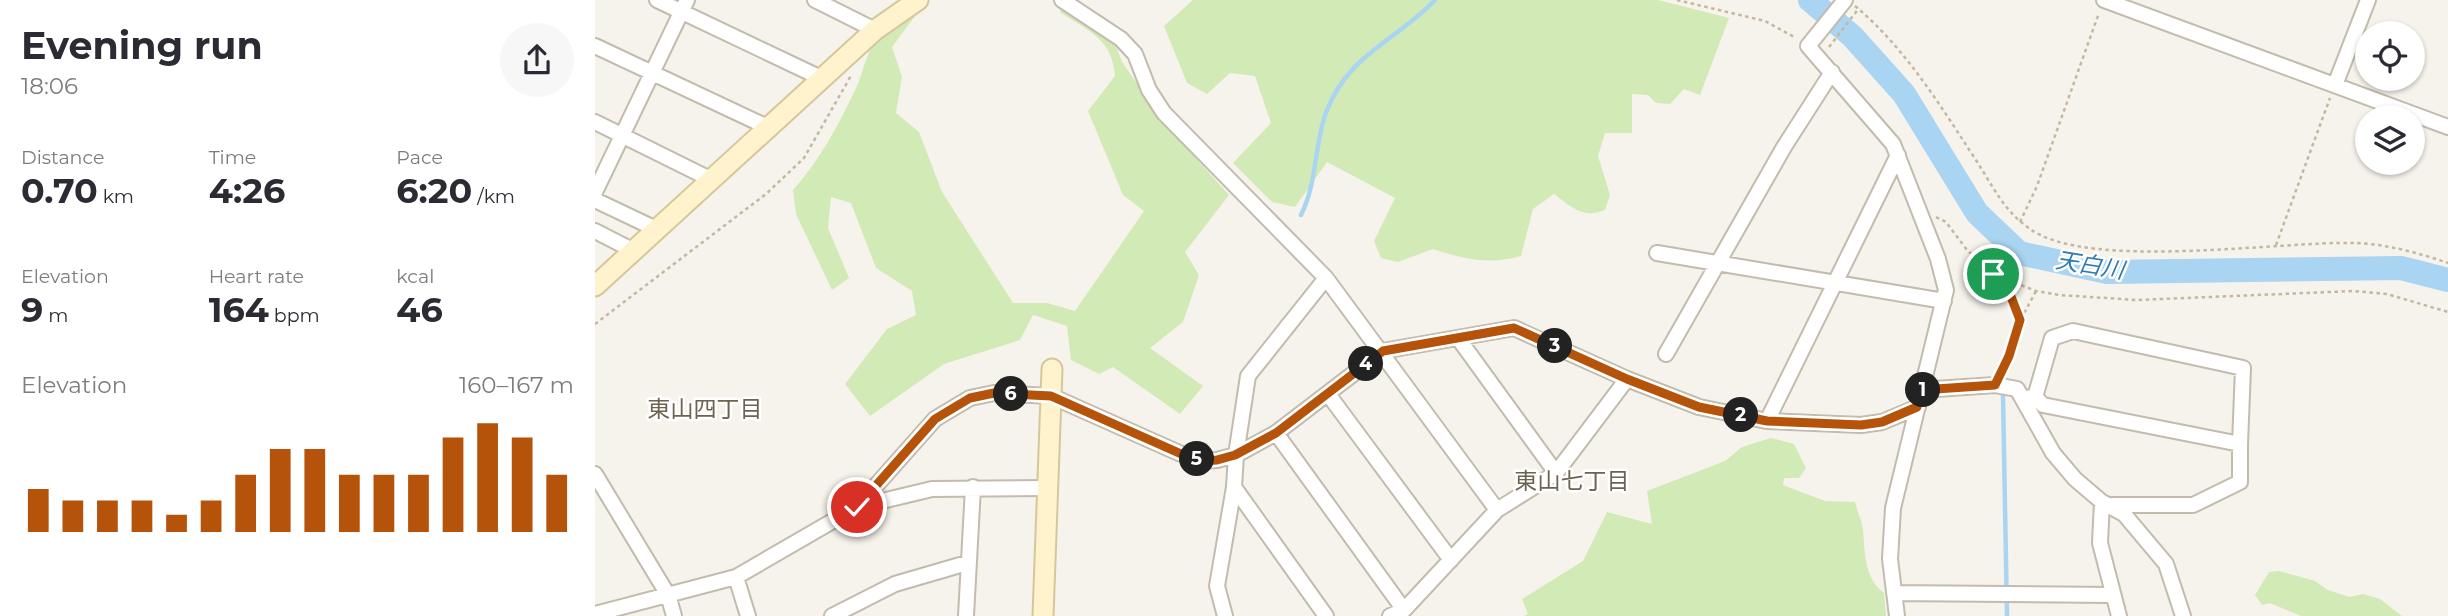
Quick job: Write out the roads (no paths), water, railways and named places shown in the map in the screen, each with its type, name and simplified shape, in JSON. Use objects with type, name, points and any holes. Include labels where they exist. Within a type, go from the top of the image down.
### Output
[{"type":"street","points":[[657,0],[684,6],[821,78]]},
{"type":"street","points":[[815,0],[874,30]]},
{"type":"street","points":[[595,286],[874,30],[918,0]]},
{"type":"street","points":[[1062,0],[1121,39],[1135,54],[1149,90],[1164,113],[1326,278],[1383,351],[1497,510]]},
{"type":"street","points":[[1847,0],[1808,46],[1885,131],[1898,155],[1938,258],[1945,290],[1893,508],[1890,536],[1897,616]]},
{"type":"street","points":[[2335,85],[2368,0]]},
{"type":"street","points":[[595,192],[684,6]]},
{"type":"street","points":[[2102,6],[2335,85],[2448,127]]},
{"type":"street","points":[[595,46],[766,129]]},
{"type":"street","points":[[1666,354],[1716,264],[1832,72]]},
{"type":"street","points":[[595,122],[710,179]]},
{"type":"street","points":[[1767,421],[1898,155]]},
{"type":"street","points":[[595,200],[656,229]]},
{"type":"street","points":[[595,231],[634,251]]},
{"type":"street","points":[[1657,253],[1944,301]]},
{"type":"street","points":[[1225,616],[1217,586],[1234,487],[1235,455],[1248,376],[1326,278]]},
{"type":"street","points":[[857,507],[935,419],[970,398],[994,393],[1051,396],[1202,461],[1235,455],[1276,433],[1383,351],[1514,328],[1627,379],[1699,407],[1767,421],[1861,425],[1882,422],[1917,407]]},
{"type":"street","points":[[2107,503],[2193,505],[2240,482],[2243,368],[2073,331],[2052,338],[2030,398],[2053,453],[2075,479],[2107,503],[2124,514],[2166,564],[2183,616]]},
{"type":"street","points":[[1458,338],[1556,473]]},
{"type":"street","points":[[1043,616],[1052,369]]},
{"type":"street","points":[[1390,616],[1404,610],[1497,510],[1556,473],[1627,379]]},
{"type":"street","points":[[1921,390],[1995,385],[2017,389],[2043,405],[2240,444]]},
{"type":"street","points":[[1328,394],[1451,560]]},
{"type":"street","points":[[1276,433],[1404,610]]},
{"type":"street","points":[[595,474],[668,595],[674,616]]},
{"type":"street","points":[[965,616],[973,487]]},
{"type":"street","points":[[1234,487],[1326,616]]},
{"type":"street","points":[[596,615],[736,577],[857,507],[932,489],[1049,488]]},
{"type":"street","points":[[2107,503],[2100,543],[2119,616]]},
{"type":"street","points":[[832,616],[895,584],[967,563]]},
{"type":"street","points":[[736,577],[748,616]]},
{"type":"street","points":[[1893,593],[2112,595]]},
{"type":"waterway","points":[[1301,215],[1310,189],[1323,122],[1336,91],[1361,61],[1435,0]]},
{"type":"waterway","name":"天白川","points":[[1810,0],[1853,37],[1904,94],[1977,213],[2019,253],[2107,272],[2401,268],[2448,280]]},
{"type":"waterway","points":[[2003,396],[2007,616]]},
{"type":"district","name":"東山四丁目","points":[[705,409]]},
{"type":"district","name":"東山七丁目","points":[[1572,481]]}]
